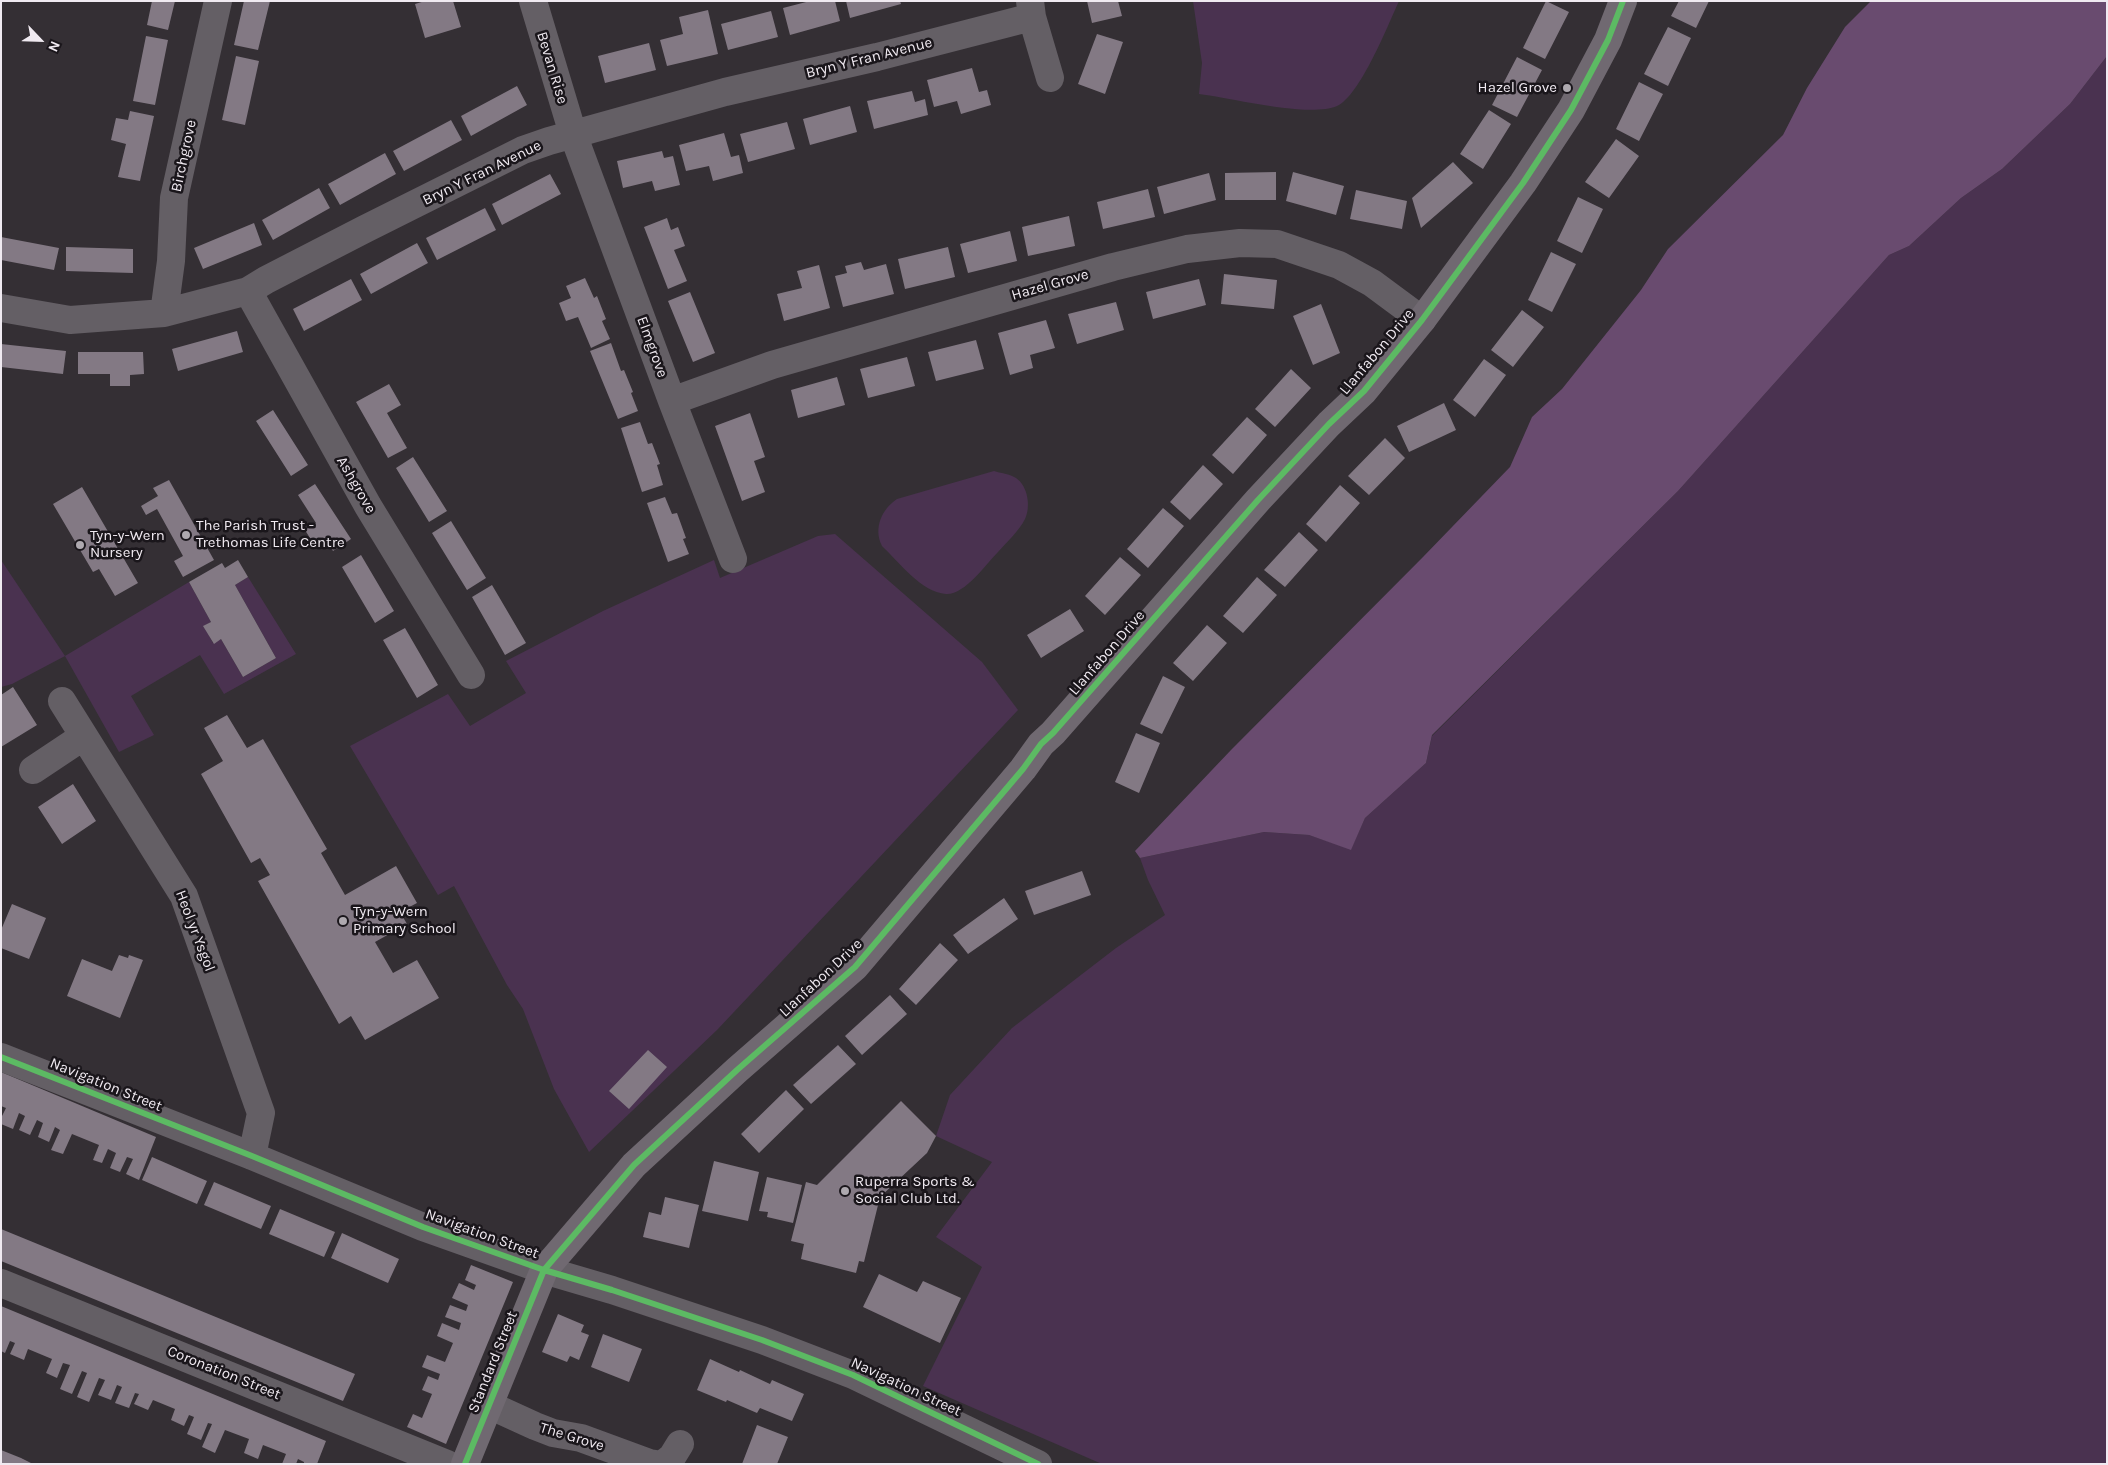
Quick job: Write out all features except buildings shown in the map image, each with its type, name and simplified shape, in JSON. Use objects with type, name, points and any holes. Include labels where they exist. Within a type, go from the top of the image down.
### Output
[{"type":"street","name":"Birchgrove","points":[[164,313],[171,261],[174,198],[218,1]]},
{"type":"street","name":"Bevan Rise","points":[[532,1],[573,134]]},
{"type":"street","name":"Llanfabon Drive","points":[[544,1270],[634,1165],[737,1070],[855,967],[1023,769],[1041,744],[1053,733],[1258,500],[1329,424],[1364,391],[1422,320],[1523,184],[1571,110],[1608,40],[1623,1]]},
{"type":"street","name":"Bryn Y Fran Avenue","points":[[1,308],[70,320],[164,313],[248,291],[316,254],[523,150],[573,134],[725,92],[877,56],[1031,9]]},
{"type":"street","points":[[1031,9],[1050,78]]},
{"type":"street","name":"Elmgrove","points":[[573,134],[733,559]]},
{"type":"street","name":"Hazel Grove","points":[[672,401],[772,365],[1112,267],[1187,249],[1240,244],[1277,244],[1339,266],[1372,283],[1422,320]]},
{"type":"street","name":"Ashgrove","points":[[248,291],[368,506],[471,674]]},
{"type":"street","name":"Heol yr Ysgol","points":[[62,701],[184,896],[261,1113],[252,1156]]},
{"type":"street","points":[[33,770],[84,736]]},
{"type":"street","name":"Navigation Street","points":[[1,1057],[252,1156],[423,1227],[544,1270],[612,1290],[762,1340],[844,1372],[1038,1464]]},
{"type":"street","name":"Standard Street","points":[[465,1464],[544,1270]]},
{"type":"street","name":"Coronation Street","points":[[1,1283],[447,1464]]},
{"type":"street","name":"The Grove","points":[[489,1405],[553,1433],[581,1438],[649,1464],[656,1464]]},
{"type":"shaded area","points":[[1193,1],[1399,1],[1364,75],[1346,100],[1337,106],[1308,110],[1289,109],[1199,94],[1202,63]]},
{"type":"shaded area","points":[[1871,1],[2107,1],[2107,56],[2070,104],[2002,169],[1961,198],[1909,246],[1889,255],[1678,491],[1432,735],[1426,763],[1365,818],[1351,850],[1309,835],[1264,832],[1140,858],[1135,851],[1231,750],[1510,467],[1532,417],[1562,389],[1641,290],[1668,249],[1783,135],[1807,88],[1845,27]]},
{"type":"shaded area","points":[[2107,56],[2107,1464],[1102,1464],[923,1386],[982,1267],[936,1237],[992,1162],[936,1136],[950,1095],[1012,1028],[1116,948],[1165,915],[1148,880],[1140,858],[1264,832],[1309,835],[1351,849],[1365,818],[1426,763],[1432,736],[1678,491],[1889,255],[1909,246],[1961,198],[2002,169],[2070,104]]},
{"type":"shaded area","points":[[994,471],[1016,478],[1020,482],[1026,491],[1027,514],[1013,536],[975,578],[960,590],[946,594],[928,588],[911,575],[882,546],[878,532],[881,519],[887,508],[897,499]]},
{"type":"shaded area","points":[[835,534],[982,662],[1018,710],[717,1030],[589,1152],[554,1089],[523,1009],[507,985],[454,886],[438,895],[350,746],[448,694],[470,726],[526,693],[506,661],[603,611],[714,560],[720,578],[818,536]]},
{"type":"shaded area","points":[[1,560],[65,656],[12,684],[1,687]]},
{"type":"shaded area","points":[[248,577],[296,654],[224,694],[200,655],[131,696],[154,735],[119,752],[65,656],[189,582],[211,622],[204,626],[213,643],[221,639],[243,677],[276,658],[235,585]]},
{"type":"cycle path","points":[[465,1464],[544,1270],[634,1165],[737,1070],[855,967],[1023,769],[1041,744],[1053,733],[1258,500],[1329,424],[1364,391],[1422,320],[1523,183],[1571,110],[1608,40],[1623,1]]},
{"type":"cycle path","points":[[1,1057],[252,1156],[423,1227],[544,1270],[612,1290],[762,1340],[853,1375],[1038,1464]]},
{"type":"place","name":"Hazel Grove","points":[[1567,88]]},
{"type":"place","name":"The Parish Trust - Trethomas Life Centre","points":[[186,535]]},
{"type":"place","name":"Tyn-y-Wern Nursery","points":[[80,545]]},
{"type":"place","name":"Tyn-y-Wern Primary School","points":[[343,921]]},
{"type":"place","name":"Ruperra Sports & Social Club Ltd.","points":[[845,1191]]}]
